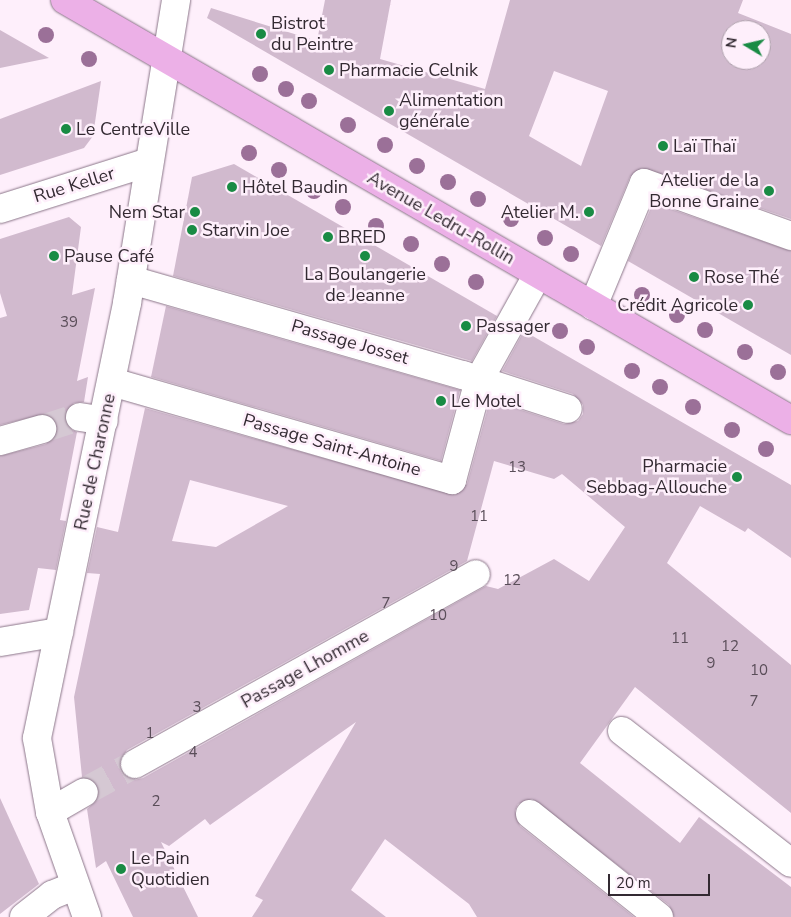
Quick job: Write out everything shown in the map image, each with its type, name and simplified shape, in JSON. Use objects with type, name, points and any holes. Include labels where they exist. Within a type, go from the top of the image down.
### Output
[{"type":"main road","name":"Avenue Ledru-Rollin","points":[[65,0],[791,420]]},
{"type":"street","name":"Rue de Charonne","points":[[87,917],[74,886],[50,812],[37,738],[58,632],[92,419],[112,382],[131,280],[176,0]]},
{"type":"street","name":"Rue Keller","points":[[0,209],[149,162]]},
{"type":"street","points":[[593,306],[644,183],[791,236]]},
{"type":"street","points":[[479,380],[538,274]]},
{"type":"street","name":"Passage Josset","points":[[131,280],[479,380],[568,409]]},
{"type":"street","name":"Passage Saint-Antoine","points":[[112,382],[452,480],[479,380]]},
{"type":"street","points":[[0,441],[42,429]]},
{"type":"street","name":"Passage Lhomme","points":[[135,764],[476,574]]},
{"type":"street","points":[[0,642],[58,632]]},
{"type":"street","points":[[622,730],[791,863]]},
{"type":"street","points":[[50,812],[84,792]]},
{"type":"street","points":[[530,814],[659,917]]},
{"type":"street","points":[[24,917],[52,896],[74,886]]},
{"type":"building","points":[[325,0],[391,0],[380,59],[485,89],[510,0],[743,0],[738,13],[756,20],[721,20],[721,70],[771,70],[771,26],[791,34],[791,219],[642,168],[630,177],[601,246],[207,18],[211,8],[317,41]],"holes":[[[554,71],[608,91],[581,166],[529,136]]]},
{"type":"building","points":[[0,30],[49,58],[0,68]]},
{"type":"building","points":[[101,81],[93,136],[84,148],[0,175],[0,119]]},
{"type":"building","points":[[234,164],[497,316],[472,361],[173,276],[192,177]]},
{"type":"building","points":[[653,203],[791,251],[791,355],[628,261]]},
{"type":"building","points":[[69,217],[81,227],[72,295],[95,288],[77,381],[88,377],[84,402],[74,403],[65,415],[70,429],[77,432],[60,520],[66,521],[56,570],[38,568],[29,610],[0,614],[0,456],[46,444],[57,432],[53,418],[45,414],[0,425],[0,318],[7,316],[0,293],[0,239]]},
{"type":"building","points":[[166,306],[460,390],[441,461],[151,377]]},
{"type":"building","points":[[524,331],[791,485],[791,558],[748,528],[745,532],[700,506],[667,563],[791,665],[791,813],[635,687],[580,763],[680,843],[699,817],[791,887],[791,917],[674,917],[669,905],[532,799],[518,804],[515,811],[520,826],[634,917],[477,917],[469,904],[385,839],[351,890],[386,917],[252,917],[263,900],[255,896],[356,722],[210,825],[205,819],[169,846],[161,842],[198,917],[133,917],[106,861],[96,868],[87,809],[97,800],[100,791],[92,779],[82,777],[74,697],[100,574],[87,573],[97,527],[118,532],[145,408],[455,495],[467,484],[490,400],[564,424],[578,421],[583,414],[583,405],[573,394],[502,371]],"holes":[[[494,461],[554,479],[562,474],[625,527],[589,581],[554,559],[498,589],[486,586],[143,778],[134,780],[122,772],[119,763],[127,750],[467,561]],[[190,480],[288,506],[216,547],[172,541]]]},
{"type":"building","points":[[0,798],[39,884],[0,914]]},
{"type":"tunnel","points":[[42,429],[80,417]]},
{"type":"tunnel","points":[[84,792],[135,764]]},
{"type":"place","name":"Bistrot du Peintre","points":[[261,34]]},
{"type":"place","name":"Pharmacie Celnik","points":[[329,70]]},
{"type":"place","name":"Alimentation générale","points":[[389,111]]},
{"type":"place","name":"Le CentreVille","points":[[66,129]]},
{"type":"place","name":"Laï Thaï","points":[[663,146]]},
{"type":"place","name":"Hôtel Baudin","points":[[232,187]]},
{"type":"place","name":"Atelier de la Bonne Graine","points":[[769,191]]},
{"type":"place","name":"Nem Star","points":[[195,212]]},
{"type":"place","name":"Atelier M.","points":[[589,212]]},
{"type":"place","name":"Starvin Joe","points":[[192,230]]},
{"type":"place","name":"BRED","points":[[328,237]]},
{"type":"place","name":"Pause Café","points":[[54,256]]},
{"type":"place","name":"La Boulangerie de Jeanne","points":[[365,256]]},
{"type":"place","name":"Rose Thé","points":[[694,277]]},
{"type":"place","name":"Crédit Agricole","points":[[748,305]]},
{"type":"place","name":"Passager","points":[[466,326]]},
{"type":"place","name":"Le Motel","points":[[441,401]]},
{"type":"place","name":"Pharmacie Sebbag-Allouche","points":[[737,477]]},
{"type":"place","name":"Le Pain Quotidien","points":[[121,869]]}]
